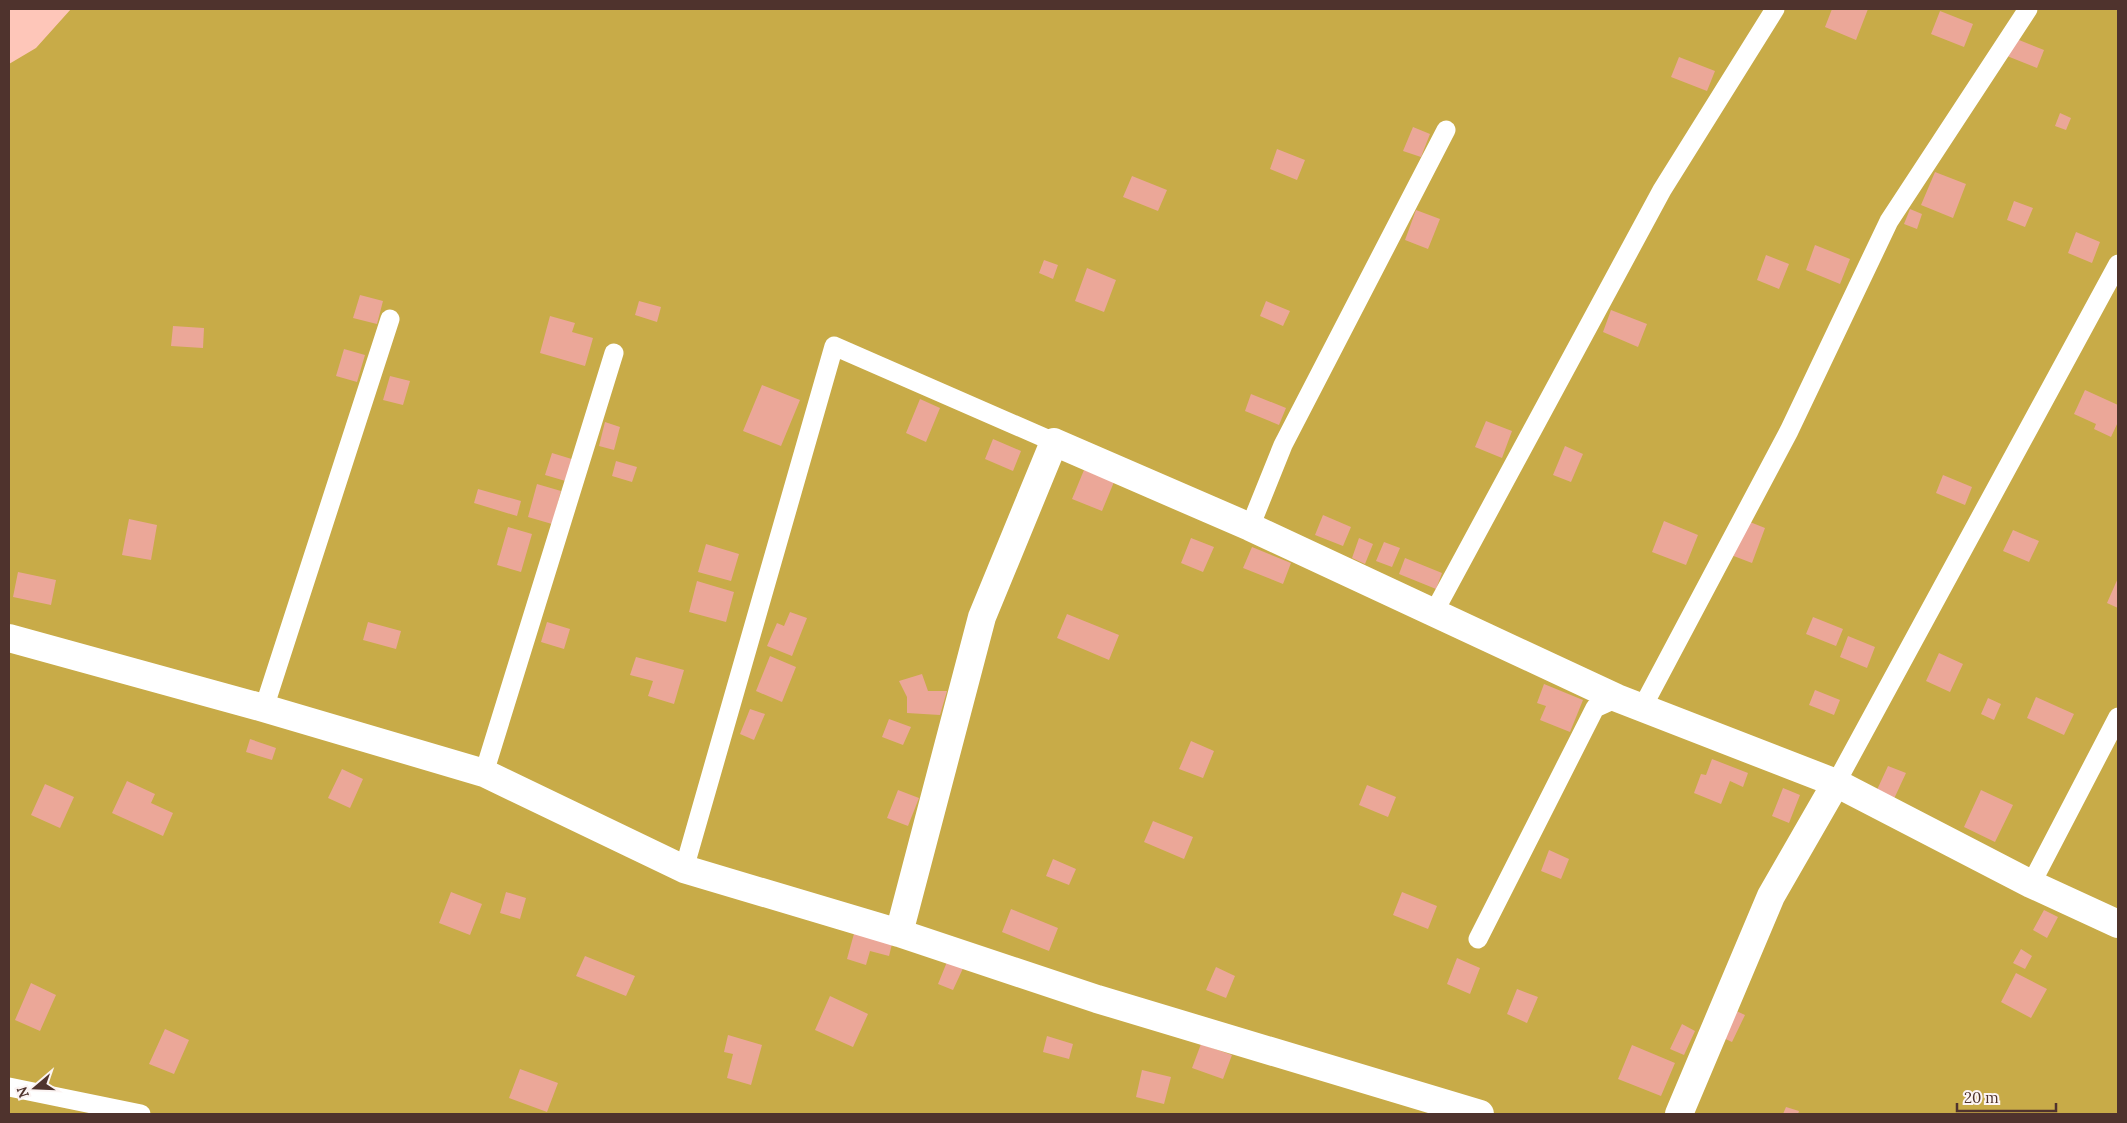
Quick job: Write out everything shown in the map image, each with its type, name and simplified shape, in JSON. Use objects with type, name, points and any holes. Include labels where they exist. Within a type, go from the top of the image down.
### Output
[{"type":"street","points":[[899,933],[982,616],[1054,442],[1250,527],[1433,614],[1617,698],[1836,782],[2031,884],[2118,924]]},
{"type":"street","points":[[9,638],[264,708],[484,773],[684,869],[899,933],[1097,1000],[1480,1114]]},
{"type":"street","points":[[1679,1114],[1771,896],[1836,782]]},
{"type":"lane","points":[[1433,614],[1662,190],[1775,9]]},
{"type":"lane","points":[[1642,708],[1789,431],[1889,221],[2028,9]]},
{"type":"lane","points":[[1250,527],[1283,444],[1446,130]]},
{"type":"lane","points":[[1836,782],[2118,264]]},
{"type":"lane","points":[[264,708],[390,319]]},
{"type":"lane","points":[[684,869],[834,346],[1054,442]]},
{"type":"lane","points":[[484,773],[614,353]]},
{"type":"lane","points":[[1478,939],[1595,708],[1617,698]]},
{"type":"lane","points":[[2031,884],[2118,717]]},
{"type":"lane","points":[[9,1087],[141,1114]]},
{"type":"shaded area","points":[[71,9],[2118,9],[2118,1114],[9,1114],[9,64],[36,48]]},
{"type":"building","points":[[1832,9],[1868,9],[1856,40],[1825,27]]},
{"type":"building","points":[[1940,11],[1973,24],[1964,47],[1931,34]]},
{"type":"building","points":[[2014,38],[2044,50],[2037,68],[2007,56]]},
{"type":"building","points":[[1679,57],[1715,71],[1707,91],[1671,77]]},
{"type":"building","points":[[2060,113],[2071,118],[2066,130],[2055,126]]},
{"type":"building","points":[[1413,127],[1430,134],[1421,157],[1403,151]]},
{"type":"building","points":[[1277,149],[1305,160],[1297,180],[1270,169]]},
{"type":"building","points":[[1935,172],[1966,184],[1953,218],[1921,205]]},
{"type":"building","points":[[1132,176],[1167,190],[1158,211],[1123,197]]},
{"type":"building","points":[[2014,201],[2033,208],[2025,227],[2007,220]]},
{"type":"building","points":[[1910,209],[1922,214],[1917,229],[1904,224]]},
{"type":"building","points":[[1416,210],[1440,219],[1428,249],[1405,240]]},
{"type":"building","points":[[2076,232],[2100,242],[2092,263],[2068,253]]},
{"type":"building","points":[[1815,245],[1850,259],[1840,284],[1806,270]]},
{"type":"building","points":[[1766,255],[1789,264],[1779,289],[1757,280]]},
{"type":"building","points":[[1044,260],[1058,265],[1053,279],[1039,273]]},
{"type":"building","points":[[1087,268],[1116,280],[1104,312],[1075,301]]},
{"type":"building","points":[[360,295],[383,301],[377,324],[353,318]]},
{"type":"building","points":[[639,301],[661,307],[657,322],[635,315]]},
{"type":"building","points":[[1266,301],[1290,311],[1283,326],[1260,316]]},
{"type":"building","points":[[1611,310],[1647,324],[1638,347],[1603,332]]},
{"type":"building","points":[[550,316],[575,323],[572,332],[593,338],[585,366],[540,353]]},
{"type":"building","points":[[173,326],[204,328],[203,348],[171,346]]},
{"type":"building","points":[[344,349],[365,355],[357,382],[336,376]]},
{"type":"building","points":[[390,376],[410,381],[403,405],[383,400]]},
{"type":"building","points":[[762,385],[800,400],[781,446],[743,431]]},
{"type":"building","points":[[2085,390],[2118,405],[2118,422],[2111,437],[2094,429],[2096,424],[2074,414]]},
{"type":"building","points":[[1251,394],[1286,408],[1279,425],[1245,411]]},
{"type":"building","points":[[920,399],[940,408],[926,442],[906,433]]},
{"type":"building","points":[[1486,421],[1512,431],[1502,458],[1475,447]]},
{"type":"building","points":[[605,422],[620,427],[614,450],[599,446]]},
{"type":"building","points":[[993,439],[1021,451],[1013,471],[985,459]]},
{"type":"building","points":[[1565,446],[1583,454],[1571,482],[1553,475]]},
{"type":"building","points":[[552,453],[575,460],[569,482],[545,475]]},
{"type":"building","points":[[616,461],[637,467],[632,482],[612,476]]},
{"type":"building","points":[[1084,470],[1114,482],[1102,511],[1072,499]]},
{"type":"building","points":[[1943,475],[1972,487],[1965,505],[1936,493]]},
{"type":"building","points":[[537,484],[561,491],[552,524],[528,517]]},
{"type":"building","points":[[478,489],[521,501],[517,516],[474,503]]},
{"type":"building","points":[[1323,515],[1351,527],[1343,546],[1315,535]]},
{"type":"building","points":[[129,519],[157,525],[151,560],[122,555]]},
{"type":"building","points":[[1745,520],[1765,528],[1752,563],[1731,555]]},
{"type":"building","points":[[1664,521],[1698,535],[1686,565],[1652,552]]},
{"type":"building","points":[[508,527],[532,534],[521,572],[497,565]]},
{"type":"building","points":[[2013,530],[2039,541],[2029,562],[2003,551]]},
{"type":"building","points":[[1191,538],[1214,547],[1203,572],[1181,563]]},
{"type":"building","points":[[1359,538],[1373,544],[1365,564],[1352,558]]},
{"type":"building","points":[[1384,542],[1400,548],[1392,567],[1376,561]]},
{"type":"building","points":[[706,544],[739,554],[731,581],[698,572]]},
{"type":"building","points":[[1252,547],[1291,563],[1283,584],[1243,568]]},
{"type":"building","points":[[1405,558],[1442,573],[1436,589],[1399,574]]},
{"type":"building","points":[[18,572],[56,580],[51,605],[13,597]]},
{"type":"building","points":[[2118,578],[2118,608],[2107,603]]},
{"type":"building","points":[[697,581],[734,592],[726,622],[689,612]]},
{"type":"building","points":[[790,612],[807,618],[792,656],[767,646],[777,623],[784,626]]},
{"type":"building","points":[[1067,614],[1119,635],[1109,660],[1057,638]]},
{"type":"building","points":[[1813,617],[1843,629],[1836,646],[1806,634]]},
{"type":"building","points":[[368,622],[401,631],[396,649],[363,640]]},
{"type":"building","points":[[547,622],[570,629],[564,649],[541,642]]},
{"type":"building","points":[[1848,636],[1875,647],[1867,668],[1840,657]]},
{"type":"building","points":[[1939,653],[1963,664],[1950,692],[1926,681]]},
{"type":"building","points":[[770,656],[796,667],[782,702],[756,691]]},
{"type":"building","points":[[636,657],[684,670],[674,704],[648,696],[653,681],[630,675]]},
{"type":"building","points":[[922,674],[928,691],[947,691],[940,715],[907,713],[907,697],[899,681]]},
{"type":"building","points":[[1544,684],[1583,700],[1570,732],[1540,720],[1546,706],[1537,703]]},
{"type":"building","points":[[1815,690],[1840,700],[1834,715],[1809,705]]},
{"type":"building","points":[[2036,697],[2074,714],[2064,735],[2027,718]]},
{"type":"building","points":[[1988,698],[2001,704],[1994,720],[1981,714]]},
{"type":"building","points":[[750,709],[765,714],[754,740],[740,734]]},
{"type":"building","points":[[889,719],[911,727],[903,745],[882,737]]},
{"type":"building","points":[[250,739],[276,748],[272,760],[246,752]]},
{"type":"building","points":[[1191,741],[1214,751],[1203,778],[1179,769]]},
{"type":"building","points":[[1712,759],[1748,773],[1743,787],[1730,781],[1721,804],[1694,793],[1701,774],[1706,775]]},
{"type":"building","points":[[1888,766],[1906,773],[1893,801],[1876,792]]},
{"type":"building","points":[[342,769],[363,779],[350,808],[328,798]]},
{"type":"building","points":[[127,781],[155,794],[151,803],[173,813],[163,836],[112,813]]},
{"type":"building","points":[[45,784],[74,797],[60,828],[31,815]]},
{"type":"building","points":[[1367,785],[1396,797],[1388,817],[1359,805]]},
{"type":"building","points":[[1783,788],[1800,795],[1789,823],[1772,816]]},
{"type":"building","points":[[898,790],[919,798],[908,826],[887,818]]},
{"type":"building","points":[[1981,790],[2013,805],[1995,842],[1964,827]]},
{"type":"building","points":[[1153,821],[1193,837],[1184,859],[1144,842]]},
{"type":"building","points":[[1549,850],[1569,859],[1561,879],[1541,871]]},
{"type":"building","points":[[1053,859],[1076,869],[1069,885],[1046,876]]},
{"type":"building","points":[[451,892],[482,904],[470,935],[439,923]]},
{"type":"building","points":[[506,892],[526,898],[520,919],[500,913]]},
{"type":"building","points":[[1402,892],[1437,906],[1428,929],[1393,915]]},
{"type":"building","points":[[1011,909],[1058,928],[1049,951],[1002,932]]},
{"type":"building","points":[[2044,910],[2058,917],[2047,938],[2033,930]]},
{"type":"building","points":[[855,930],[893,940],[889,956],[870,951],[866,965],[847,959]]},
{"type":"building","points":[[2021,949],[2032,956],[2025,969],[2013,963]]},
{"type":"building","points":[[585,956],[635,976],[626,996],[576,976]]},
{"type":"building","points":[[949,957],[965,964],[953,990],[938,984]]},
{"type":"building","points":[[1457,958],[1480,968],[1470,994],[1447,984]]},
{"type":"building","points":[[1216,967],[1235,976],[1226,998],[1206,990]]},
{"type":"building","points":[[2016,973],[2047,989],[2031,1018],[2001,1002]]},
{"type":"building","points":[[31,983],[56,995],[40,1031],[15,1020]]},
{"type":"building","points":[[1517,989],[1538,997],[1527,1023],[1507,1014]]},
{"type":"building","points":[[830,996],[868,1014],[853,1047],[815,1030]]},
{"type":"building","points":[[1732,1009],[1745,1015],[1732,1042],[1719,1036]]},
{"type":"building","points":[[1682,1024],[1695,1031],[1684,1055],[1670,1049]]},
{"type":"building","points":[[165,1029],[189,1040],[174,1074],[149,1064]]},
{"type":"building","points":[[728,1035],[762,1045],[751,1085],[727,1078],[733,1054],[724,1052]]},
{"type":"building","points":[[1047,1036],[1073,1044],[1069,1059],[1043,1052]]},
{"type":"building","points":[[1201,1044],[1232,1055],[1223,1079],[1192,1068]]},
{"type":"building","points":[[1632,1045],[1675,1063],[1661,1096],[1618,1079]]},
{"type":"building","points":[[520,1069],[558,1083],[547,1112],[509,1098]]},
{"type":"building","points":[[1142,1070],[1171,1077],[1164,1104],[1136,1097]]},
{"type":"building","points":[[1786,1107],[1799,1111],[1798,1114],[1783,1114]]}]
